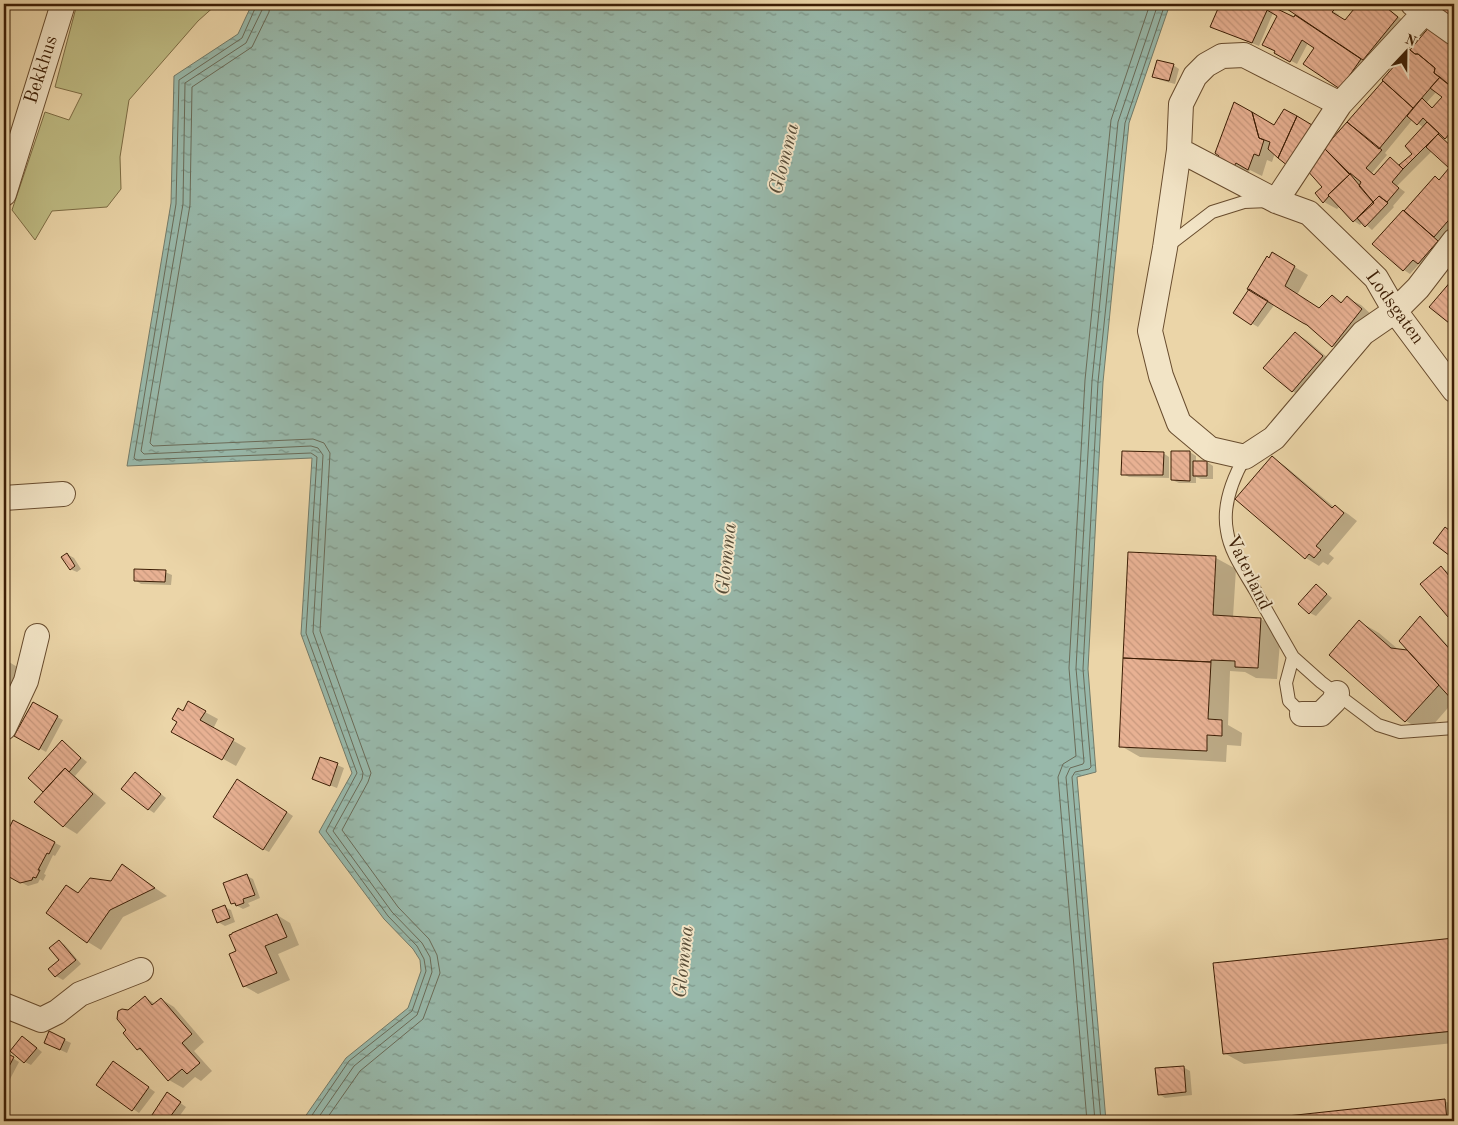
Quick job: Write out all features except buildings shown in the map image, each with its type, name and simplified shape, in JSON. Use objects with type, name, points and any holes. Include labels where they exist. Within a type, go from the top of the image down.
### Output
[{"type":"street","name":"Bekkhus","points":[[4,194],[63,4]]},
{"type":"street","points":[[1276,201],[1340,104],[1418,8],[1454,33]]},
{"type":"street","points":[[1340,104],[1244,55],[1222,56],[1206,65],[1195,76],[1181,104],[1179,150],[1165,248],[1150,331],[1161,376],[1179,423],[1210,449],[1245,457],[1274,438],[1363,334],[1395,311],[1418,288],[1454,242]]},
{"type":"street","name":"Lodsgaten","points":[[1179,150],[1276,201],[1309,213],[1376,278],[1395,311],[1454,390]]},
{"type":"street","points":[[4,498],[63,494]]},
{"type":"street","points":[[4,728],[26,681],[37,636]]},
{"type":"street","points":[[1302,714],[1321,714],[1334,702],[1337,693]]},
{"type":"street","points":[[4,1005],[41,1020],[58,1012],[80,994],[141,970]]},
{"type":"lane","points":[[1165,248],[1212,212],[1244,202],[1276,201]]},
{"type":"lane","name":"Vaterland","points":[[1245,457],[1234,476],[1226,511],[1227,530],[1232,548],[1240,564],[1293,657],[1321,682],[1378,725],[1400,732],[1454,728]]},
{"type":"lane","points":[[1293,657],[1286,683],[1289,701],[1302,714]]},
{"type":"shaded area","points":[[77,4],[217,4],[198,21],[129,100],[120,157],[121,189],[107,207],[52,211],[35,240],[12,210],[45,112],[69,120],[82,94],[55,87]]},
{"type":"water","name":"Glomma","points":[[252,4],[1170,4],[1129,123],[1103,382],[1088,669],[1096,772],[1077,777],[1106,1121],[302,1121],[346,1058],[408,1008],[421,971],[420,960],[413,949],[384,919],[319,832],[352,773],[301,634],[312,458],[127,466],[171,203],[174,76],[238,34]]}]
